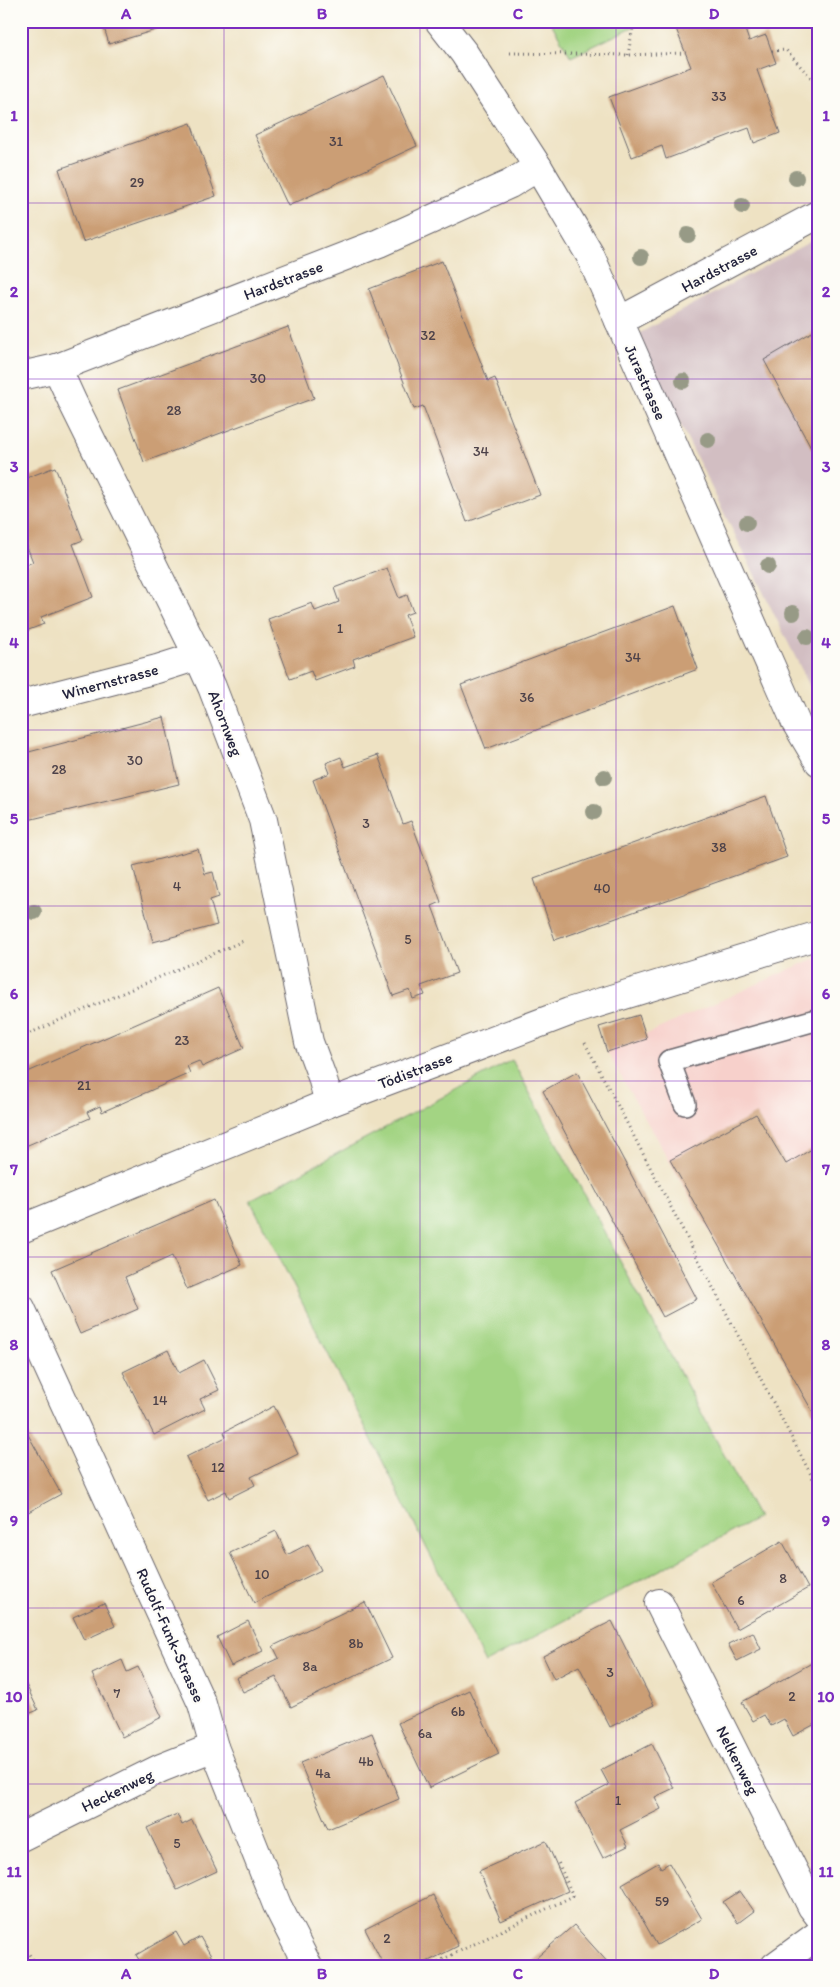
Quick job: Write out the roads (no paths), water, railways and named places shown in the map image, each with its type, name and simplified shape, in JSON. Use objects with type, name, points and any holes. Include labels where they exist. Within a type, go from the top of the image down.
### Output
[{"type":"street","name":"Jurastrasse","points":[[439,21],[464,53],[538,166],[590,255],[796,723],[819,762]]},
{"type":"street","name":"Hardstrasse","points":[[21,376],[57,368],[379,243],[510,184],[538,166]]},
{"type":"street","name":"Hardstrasse","points":[[619,321],[819,214]]},
{"type":"street","name":"Ahornweg","points":[[57,368],[198,656],[212,687],[263,820],[309,1042],[322,1077],[328,1102]]},
{"type":"street","name":"Winernstrasse","points":[[21,704],[157,669],[198,656]]},
{"type":"street","name":"Tödistrasse","points":[[21,1229],[328,1102],[569,1012],[808,940],[819,935]]},
{"type":"street","name":"Rudolf-Funk-Strasse","points":[[21,1308],[202,1704],[214,1747],[277,1905],[308,1966]]},
{"type":"street","name":"Nelkenweg","points":[[659,1603],[812,1908],[819,1916]]},
{"type":"street","name":"Heckenweg","points":[[21,1837],[161,1768],[214,1747]]},
{"type":"street","points":[[775,1966],[819,1934]]},
{"type":"lane","points":[[685,1104],[669,1061],[819,1019]]}]
